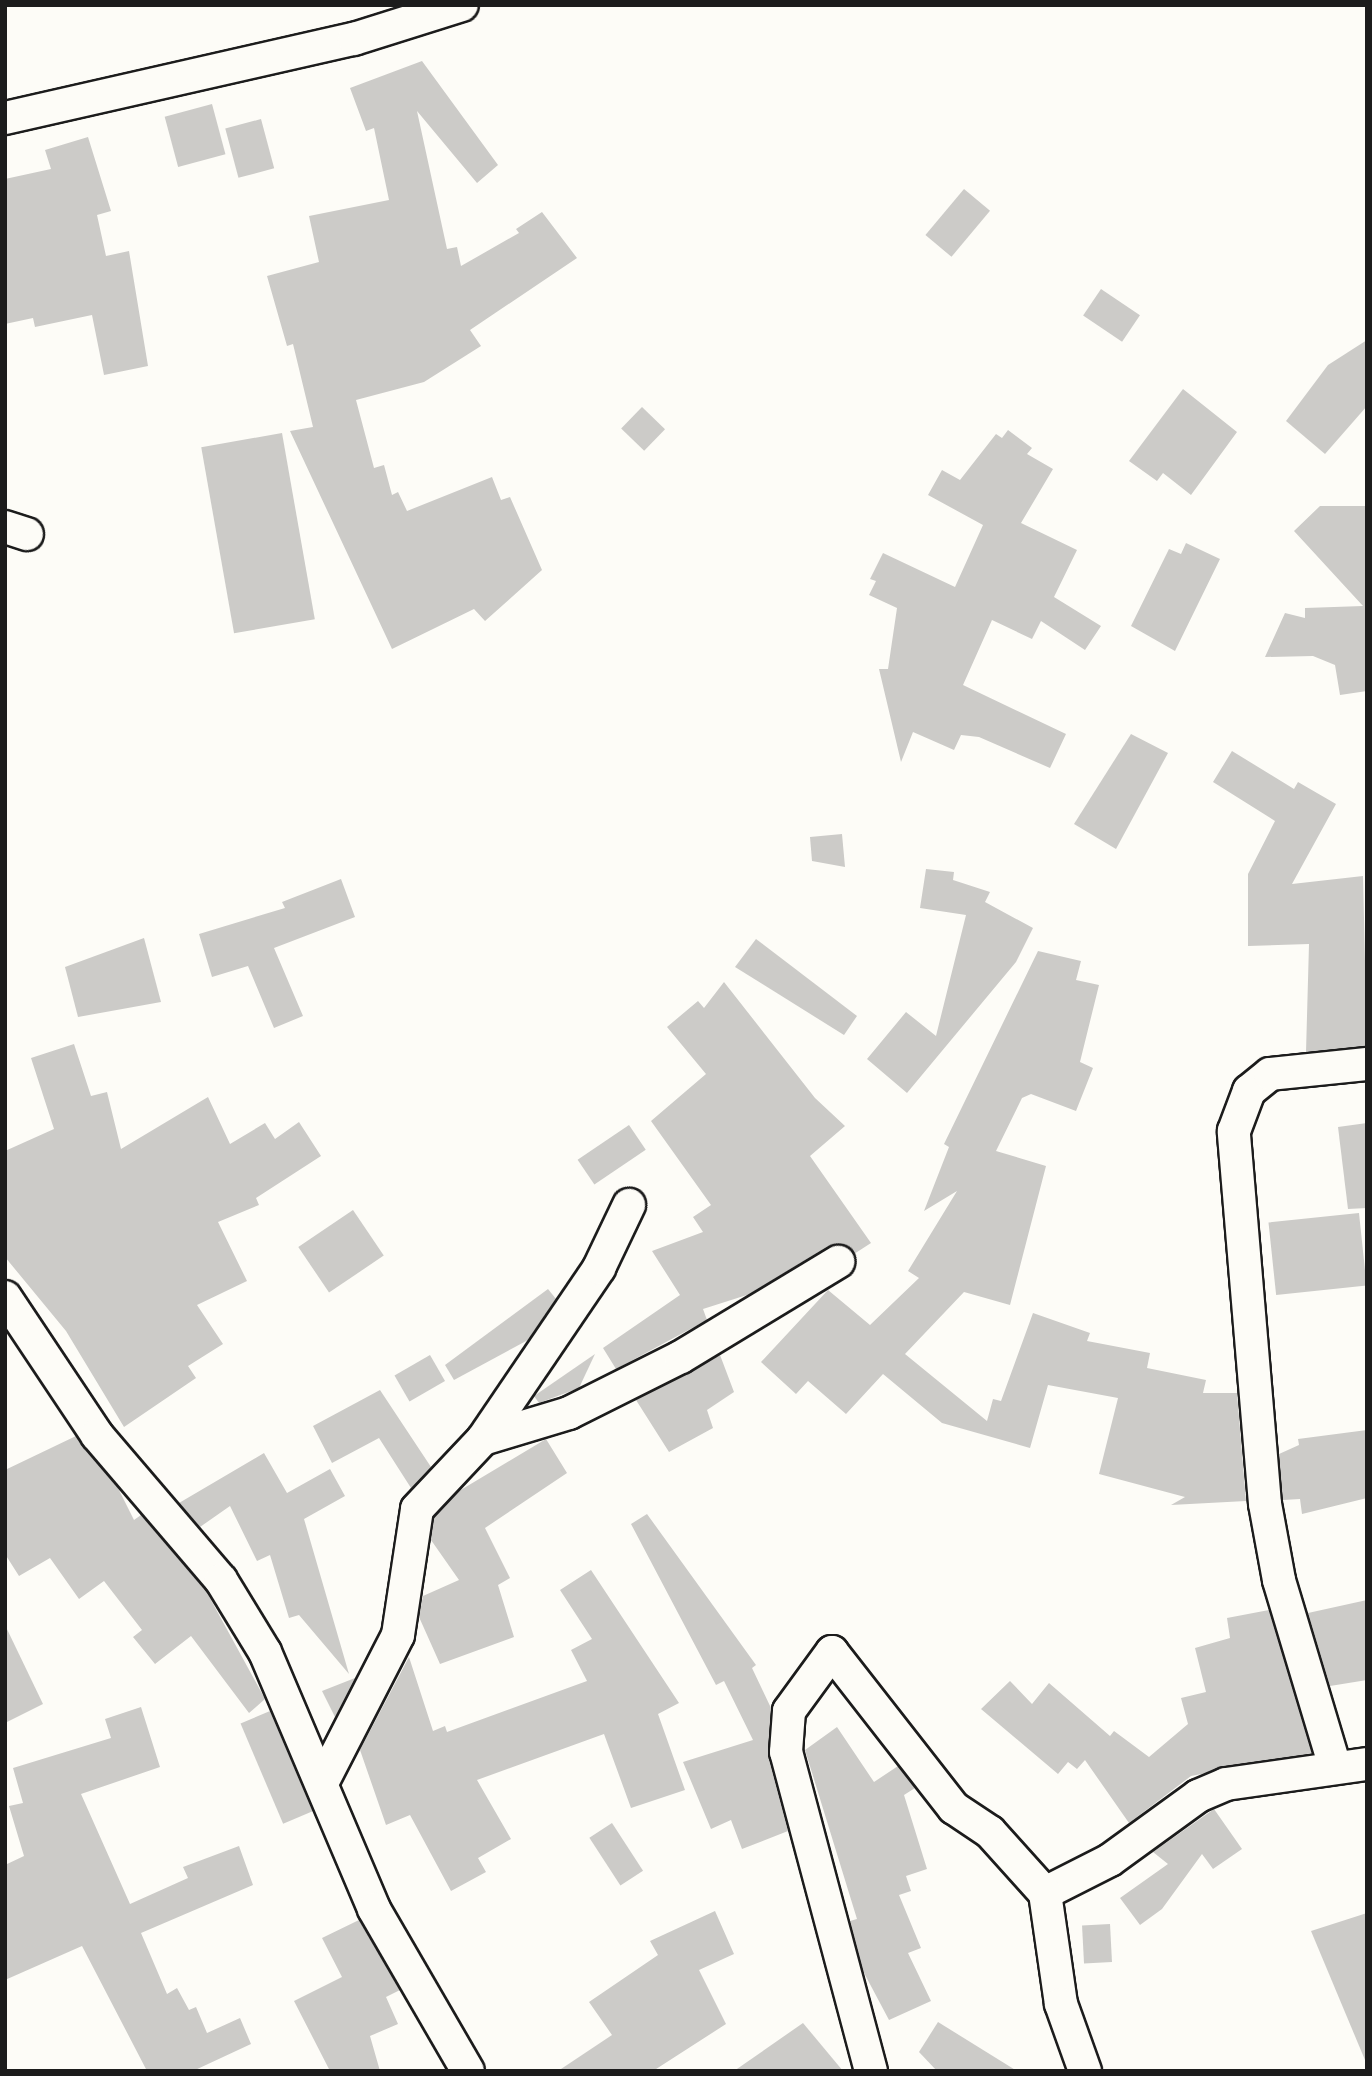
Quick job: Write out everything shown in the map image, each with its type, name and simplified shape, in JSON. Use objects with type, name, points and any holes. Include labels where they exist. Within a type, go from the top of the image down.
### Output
[{"type":"street","points":[[5,118],[354,39],[462,5]]},
{"type":"street","points":[[1335,1768],[1279,1580],[1265,1504],[1234,1131],[1249,1091],[1270,1074],[1367,1064]]},
{"type":"street","points":[[322,1783],[398,1635],[417,1508],[483,1439],[599,1268],[629,1205]]},
{"type":"street","points":[[483,1439],[569,1413],[681,1357],[838,1262]]},
{"type":"street","points":[[5,1297],[97,1435],[220,1580],[265,1652],[374,1909],[468,2071]]},
{"type":"street","points":[[871,2071],[786,1752],[789,1711],[832,1652],[954,1808],[990,1832],[1045,1893],[1061,2004],[1085,2071]]},
{"type":"street","points":[[1045,1893],[1110,1860],[1198,1796],[1226,1784],[1367,1764]]},
{"type":"building","points":[[422,61],[498,165],[477,183],[417,111],[447,249],[457,247],[461,266],[519,233],[516,229],[542,212],[577,258],[470,330],[481,346],[424,382],[356,400],[374,468],[384,465],[392,495],[398,492],[407,511],[492,477],[501,500],[510,497],[542,570],[485,621],[474,609],[392,649],[290,431],[313,427],[293,344],[287,346],[267,276],[319,262],[309,216],[389,200],[374,128],[366,131],[350,88]]},
{"type":"building","points":[[212,104],[225,154],[178,167],[165,117]]},
{"type":"building","points":[[261,119],[274,168],[238,178],[225,129]]},
{"type":"building","points":[[88,137],[111,211],[97,215],[106,256],[129,251],[148,366],[104,375],[92,315],[35,327],[33,318],[5,324],[5,179],[51,169],[45,150]]},
{"type":"building","points":[[964,189],[990,211],[951,257],[925,235]]},
{"type":"building","points":[[1101,289],[1140,315],[1122,342],[1083,316]]},
{"type":"building","points":[[1367,340],[1367,406],[1325,454],[1286,421],[1328,365]]},
{"type":"building","points":[[1183,389],[1237,432],[1191,495],[1163,473],[1157,481],[1129,461]]},
{"type":"building","points":[[642,407],[665,429],[644,451],[621,429]]},
{"type":"building","points":[[1008,430],[1032,448],[1027,454],[1053,469],[1021,523],[1077,550],[1054,597],[1101,626],[1085,650],[1041,621],[1032,639],[992,620],[963,685],[1066,734],[1050,768],[979,737],[961,735],[954,750],[913,732],[901,762],[879,669],[888,669],[897,608],[869,595],[876,581],[870,579],[883,553],[955,587],[983,525],[928,495],[942,470],[960,480],[996,434],[1002,438]]},
{"type":"building","points":[[282,433],[315,619],[234,633],[201,447]]},
{"type":"building","points":[[1320,506],[1367,506],[1367,691],[1340,695],[1335,665],[1313,656],[1265,657],[1285,613],[1305,618],[1305,608],[1363,606],[1294,531]]},
{"type":"building","points":[[1186,543],[1220,559],[1175,651],[1131,626],[1169,549],[1181,554]]},
{"type":"building","points":[[1131,734],[1168,753],[1116,849],[1074,824]]},
{"type":"building","points":[[1232,751],[1294,789],[1298,782],[1336,804],[1292,884],[1363,876],[1367,1046],[1306,1052],[1309,944],[1248,946],[1248,874],[1275,821],[1213,782]]},
{"type":"building","points":[[842,834],[845,867],[812,861],[810,837]]},
{"type":"building","points":[[926,869],[954,872],[953,880],[990,892],[985,902],[1033,928],[1016,962],[907,1093],[867,1059],[906,1012],[936,1036],[966,915],[920,908]]},
{"type":"building","points":[[341,879],[355,917],[274,948],[303,1016],[274,1028],[248,966],[212,977],[199,934],[285,908],[282,902]]},
{"type":"building","points":[[144,938],[161,1002],[78,1017],[65,967]]},
{"type":"building","points":[[756,939],[857,1016],[844,1035],[735,967]]},
{"type":"building","points":[[1038,951],[1081,961],[1076,980],[1099,985],[1080,1062],[1093,1068],[1076,1111],[1031,1094],[1022,1098],[996,1151],[1046,1166],[1010,1305],[964,1292],[905,1354],[987,1421],[993,1399],[1001,1401],[1033,1313],[1090,1333],[1087,1341],[1150,1353],[1147,1368],[1206,1380],[1203,1393],[1237,1393],[1246,1501],[1171,1505],[1185,1497],[1099,1474],[1118,1398],[1048,1385],[1030,1448],[942,1423],[883,1374],[846,1414],[808,1381],[796,1394],[761,1362],[828,1290],[870,1325],[919,1278],[908,1271],[957,1191],[924,1211],[949,1147],[944,1144]]},
{"type":"building","points":[[724,982],[815,1098],[845,1126],[810,1156],[871,1243],[854,1254],[846,1246],[828,1246],[750,1294],[703,1309],[707,1320],[616,1369],[603,1348],[680,1295],[652,1251],[703,1232],[693,1217],[711,1205],[651,1121],[706,1074],[667,1027],[698,1001],[704,1008]]},
{"type":"building","points":[[74,1044],[91,1096],[107,1092],[121,1149],[208,1097],[230,1144],[265,1123],[275,1139],[299,1122],[321,1156],[256,1198],[259,1205],[218,1222],[247,1281],[197,1305],[223,1344],[188,1366],[196,1378],[124,1427],[66,1331],[5,1257],[5,1151],[54,1129],[31,1058]]},
{"type":"building","points":[[1367,1123],[1367,1208],[1348,1209],[1338,1127]]},
{"type":"building","points":[[629,1125],[646,1150],[594,1185],[578,1160]]},
{"type":"building","points":[[353,1210],[384,1256],[329,1293],[298,1247]]},
{"type":"building","points":[[1359,1213],[1367,1286],[1276,1295],[1268,1223]]},
{"type":"building","points":[[548,1289],[556,1299],[528,1340],[454,1380],[445,1365]]},
{"type":"building","points":[[595,1354],[579,1388],[539,1403],[534,1396]]},
{"type":"building","points":[[430,1355],[445,1381],[409,1401],[394,1376]]},
{"type":"building","points":[[720,1355],[734,1392],[707,1410],[713,1428],[669,1452],[636,1400]]},
{"type":"building","points":[[380,1390],[431,1467],[411,1488],[379,1438],[332,1463],[313,1426]]},
{"type":"building","points":[[1367,1430],[1367,1498],[1302,1514],[1300,1499],[1283,1500],[1279,1454],[1299,1445],[1298,1439]]},
{"type":"building","points":[[76,1436],[118,1488],[134,1520],[141,1515],[206,1591],[265,1699],[249,1713],[191,1636],[155,1664],[133,1637],[142,1630],[104,1581],[79,1599],[50,1558],[19,1576],[5,1554],[5,1470]]},
{"type":"building","points":[[546,1439],[567,1473],[485,1528],[510,1578],[498,1585],[514,1637],[440,1664],[419,1617],[423,1596],[459,1580],[431,1540],[434,1517],[459,1491]]},
{"type":"building","points":[[264,1453],[287,1493],[330,1469],[345,1496],[304,1519],[349,1674],[299,1615],[289,1618],[270,1555],[257,1561],[230,1506],[200,1527],[179,1503]]},
{"type":"building","points":[[647,1514],[756,1665],[752,1668],[771,1708],[768,1756],[788,1831],[742,1849],[731,1820],[711,1829],[683,1762],[753,1740],[724,1681],[716,1685],[631,1524]]},
{"type":"building","points":[[591,1570],[679,1703],[658,1714],[685,1790],[631,1808],[604,1734],[477,1780],[511,1839],[478,1858],[486,1872],[451,1891],[410,1815],[386,1825],[360,1750],[409,1657],[433,1731],[445,1726],[447,1732],[587,1681],[571,1650],[592,1639],[560,1590]]},
{"type":"building","points":[[1367,1600],[1367,1680],[1330,1686],[1308,1613]]},
{"type":"building","points":[[1269,1610],[1312,1753],[1191,1776],[1129,1823],[1085,1760],[1077,1769],[1068,1762],[1058,1774],[981,1709],[1010,1681],[1032,1704],[1049,1683],[1110,1736],[1114,1731],[1149,1757],[1188,1724],[1181,1698],[1206,1692],[1195,1648],[1230,1638],[1227,1618]]},
{"type":"building","points":[[5,1625],[43,1704],[5,1723]]},
{"type":"building","points":[[355,1678],[335,1717],[322,1691]]},
{"type":"building","points":[[141,1707],[160,1767],[81,1794],[130,1904],[188,1878],[183,1867],[239,1846],[253,1885],[141,1933],[167,1994],[177,1988],[189,2010],[196,2007],[207,2033],[240,2018],[251,2044],[193,2071],[147,2071],[82,1946],[5,1980],[5,1865],[24,1856],[9,1806],[23,1803],[13,1768],[111,1738],[105,1719]]},
{"type":"building","points":[[270,1711],[313,1811],[283,1824],[241,1724]]},
{"type":"building","points":[[837,1727],[874,1782],[898,1766],[915,1788],[904,1795],[927,1869],[906,1876],[911,1891],[899,1895],[921,1948],[908,1953],[931,2001],[889,2020],[863,1971],[850,1921],[857,1919],[805,1750]]},
{"type":"building","points":[[1214,1809],[1242,1849],[1213,1869],[1202,1854],[1162,1909],[1140,1925],[1120,1898],[1168,1864],[1153,1852]]},
{"type":"building","points":[[612,1823],[643,1871],[620,1886],[589,1838]]},
{"type":"building","points":[[715,1911],[734,1954],[699,1970],[726,2024],[653,2071],[558,2071],[612,2035],[589,2002],[658,1955],[650,1941]]},
{"type":"building","points":[[1367,1913],[1367,2060],[1365,2060],[1311,1931]]},
{"type":"building","points":[[359,1920],[400,1990],[386,1997],[398,2024],[370,2036],[380,2071],[330,2071],[294,2001],[342,1977],[322,1938]]},
{"type":"building","points":[[1110,1924],[1112,1962],[1084,1963],[1082,1925]]},
{"type":"building","points":[[938,2022],[1017,2071],[937,2071],[919,2052]]},
{"type":"building","points":[[803,2023],[843,2071],[734,2071]]}]
